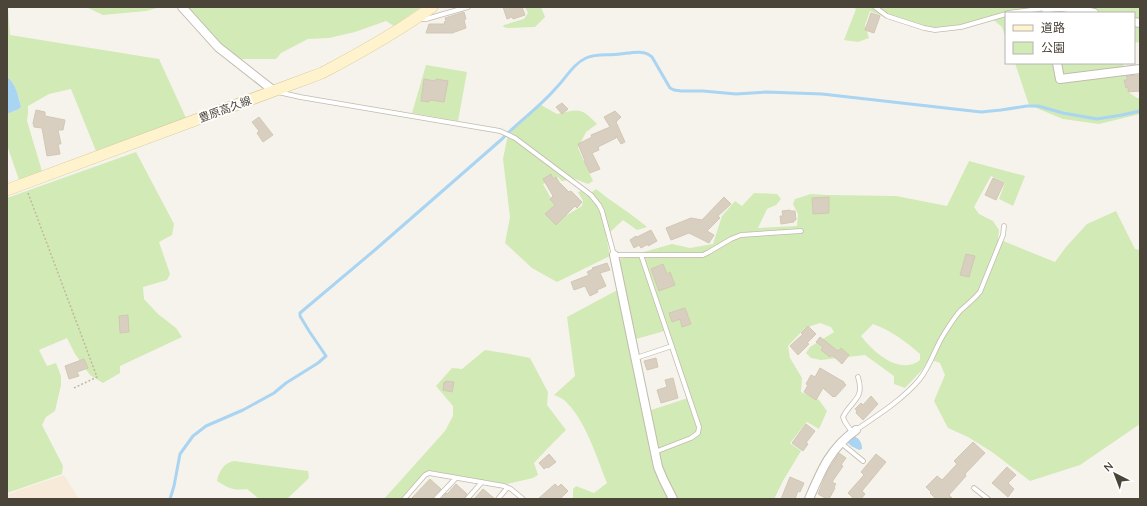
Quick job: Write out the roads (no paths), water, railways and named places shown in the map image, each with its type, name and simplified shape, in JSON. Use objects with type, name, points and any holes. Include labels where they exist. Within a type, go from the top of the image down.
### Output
[{"type":"main road","name":"豊原高久線","points":[[7,190],[322,73],[360,53],[415,20],[432,7]]},
{"type":"street","points":[[182,7],[218,47],[274,91]]},
{"type":"street","points":[[1047,11],[1061,7],[1090,12]]},
{"type":"street","points":[[1057,64],[1060,79],[1140,69]]},
{"type":"street","points":[[1117,64],[1119,72]]},
{"type":"street","points":[[614,255],[658,467],[673,499]]},
{"type":"street","points":[[809,499],[827,461],[835,449],[854,431]]},
{"type":"lane","points":[[415,20],[426,19],[468,7]]},
{"type":"lane","points":[[875,7],[887,16],[935,30],[961,27],[1005,14]]},
{"type":"lane","points":[[1027,12],[1047,11]]},
{"type":"lane","points":[[274,91],[300,97],[500,131],[508,134],[591,195],[602,211],[614,255],[703,255],[730,239],[741,235],[801,231]]},
{"type":"lane","points":[[858,377],[860,393],[843,417],[845,422],[854,431],[888,408],[909,391],[920,379],[951,322],[980,292],[1003,235],[1004,226]]},
{"type":"lane","points":[[641,256],[699,426],[698,433],[692,438],[655,452]]},
{"type":"lane","points":[[636,358],[672,346]]},
{"type":"lane","points":[[841,443],[863,461]]},
{"type":"lane","points":[[404,499],[425,476],[429,474],[482,482],[507,488],[518,494],[523,499]]},
{"type":"lane","points":[[436,499],[456,478]]},
{"type":"lane","points":[[466,499],[482,482]]},
{"type":"lane","points":[[498,499],[507,488]]},
{"type":"lane","points":[[974,488],[988,499]]},
{"type":"water","points":[[7,77],[15,86],[21,107],[7,114]]},
{"type":"water","points":[[854,436],[860,441],[862,449],[859,450],[847,442]]},
{"type":"waterway","points":[[170,499],[180,454],[193,436],[206,426],[243,410],[274,393],[326,356],[309,331],[300,316],[300,313],[502,139],[550,95],[577,64],[590,56],[616,55],[637,52],[645,53],[652,57],[670,88],[681,91],[736,94],[766,92],[822,94],[981,112],[1038,106],[1063,113],[1097,119],[1140,111]]}]
